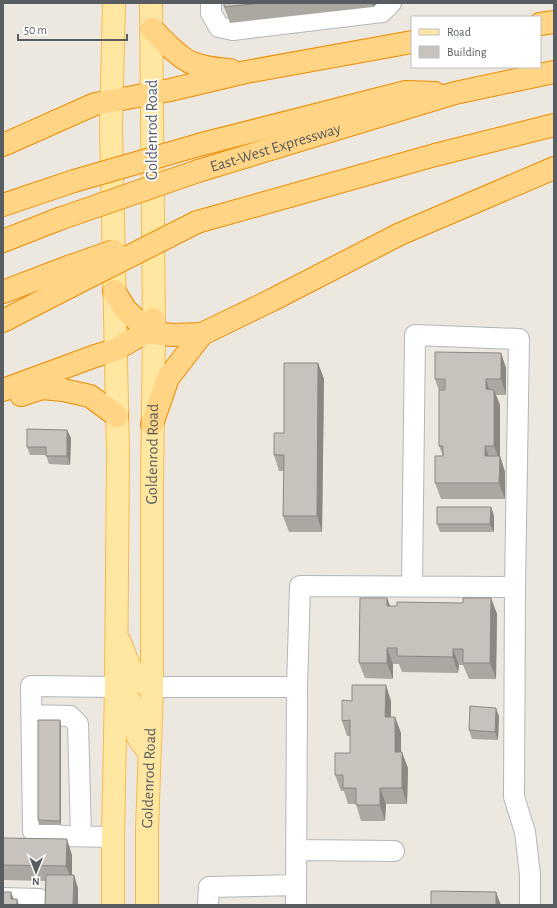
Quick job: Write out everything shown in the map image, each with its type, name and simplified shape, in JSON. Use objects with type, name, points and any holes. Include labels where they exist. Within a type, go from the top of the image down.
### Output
[{"type":"highway","points":[[541,24],[554,22]]},
{"type":"highway","points":[[152,29],[181,58],[194,65],[206,68],[246,72]]},
{"type":"highway","points":[[3,145],[95,104],[246,72],[411,42]]},
{"type":"highway","name":"East-West Expressway","points":[[3,241],[59,218],[198,171],[455,93],[554,72]]},
{"type":"highway","points":[[3,204],[74,181],[202,144],[406,92],[455,93]]},
{"type":"highway","points":[[3,321],[69,277],[197,222],[436,155],[554,125]]},
{"type":"highway","points":[[114,291],[126,310],[151,327],[173,335],[202,334],[272,300],[400,234],[554,168]]},
{"type":"highway","points":[[3,292],[69,277]]},
{"type":"highway","points":[[3,390],[88,358],[115,350],[151,327]]},
{"type":"highway","points":[[152,424],[168,378],[202,334]]},
{"type":"highway","points":[[3,402],[42,388],[63,390],[90,396],[117,416]]},
{"type":"main road","points":[[114,3],[112,100],[117,416],[116,687],[113,836],[114,905]]},
{"type":"main road","name":"Goldenrod Road","points":[[147,905],[149,752],[152,687],[151,3]]},
{"type":"main road","points":[[116,632],[133,673],[142,684],[152,687]]},
{"type":"main road","points":[[116,687],[128,697],[133,707],[138,738],[149,752]]},
{"type":"street","points":[[211,3],[211,13],[219,27],[233,30],[382,12],[391,3]]},
{"type":"street","points":[[412,586],[415,335],[519,339],[515,587],[514,797],[525,832],[530,875],[530,905]]},
{"type":"street","points":[[296,905],[297,687],[300,586],[515,587]]},
{"type":"street","points":[[113,836],[64,836],[33,831],[31,686],[116,687]]},
{"type":"street","points":[[152,687],[297,687]]},
{"type":"street","points":[[31,715],[70,716],[78,724],[81,836]]},
{"type":"street","points":[[296,850],[394,851]]},
{"type":"street","points":[[208,905],[209,887],[296,885]]},
{"type":"street","points":[[3,898],[39,899],[39,905]]},
{"type":"building","points":[[224,3],[261,3],[224,7]]},
{"type":"building","points":[[435,352],[501,353],[501,379],[486,379],[486,389],[494,390],[494,446],[485,446],[485,456],[500,456],[499,483],[435,483],[435,456],[443,456],[443,446],[439,446],[439,390],[445,390],[445,379],[435,379]]},
{"type":"building","points":[[284,363],[318,363],[317,516],[283,516],[284,455],[274,455],[274,433],[284,433]]},
{"type":"building","points":[[27,429],[67,430],[67,456],[46,456],[46,447],[27,447]]},
{"type":"building","points":[[437,507],[491,507],[490,524],[437,524]]},
{"type":"building","points":[[360,598],[387,598],[387,606],[397,606],[397,602],[463,603],[463,598],[491,598],[490,663],[463,663],[463,649],[453,649],[453,657],[397,656],[397,648],[387,648],[387,663],[359,663]]},
{"type":"building","points":[[352,685],[386,685],[385,717],[395,717],[395,752],[402,752],[402,788],[380,788],[380,805],[356,805],[356,788],[343,788],[343,775],[335,775],[335,753],[350,753],[350,720],[342,721],[342,700],[352,701]]},
{"type":"building","points":[[470,706],[496,708],[495,732],[469,730]]},
{"type":"building","points":[[38,720],[60,720],[60,821],[38,820]]},
{"type":"building","points":[[3,838],[67,839],[66,866],[3,865]]},
{"type":"building","points":[[46,875],[74,875],[73,905],[45,905]]},
{"type":"building","points":[[431,891],[496,892],[496,905],[431,905]]},
{"type":"building","points":[[3,892],[11,892],[11,899],[17,899],[17,905],[3,905]]}]
